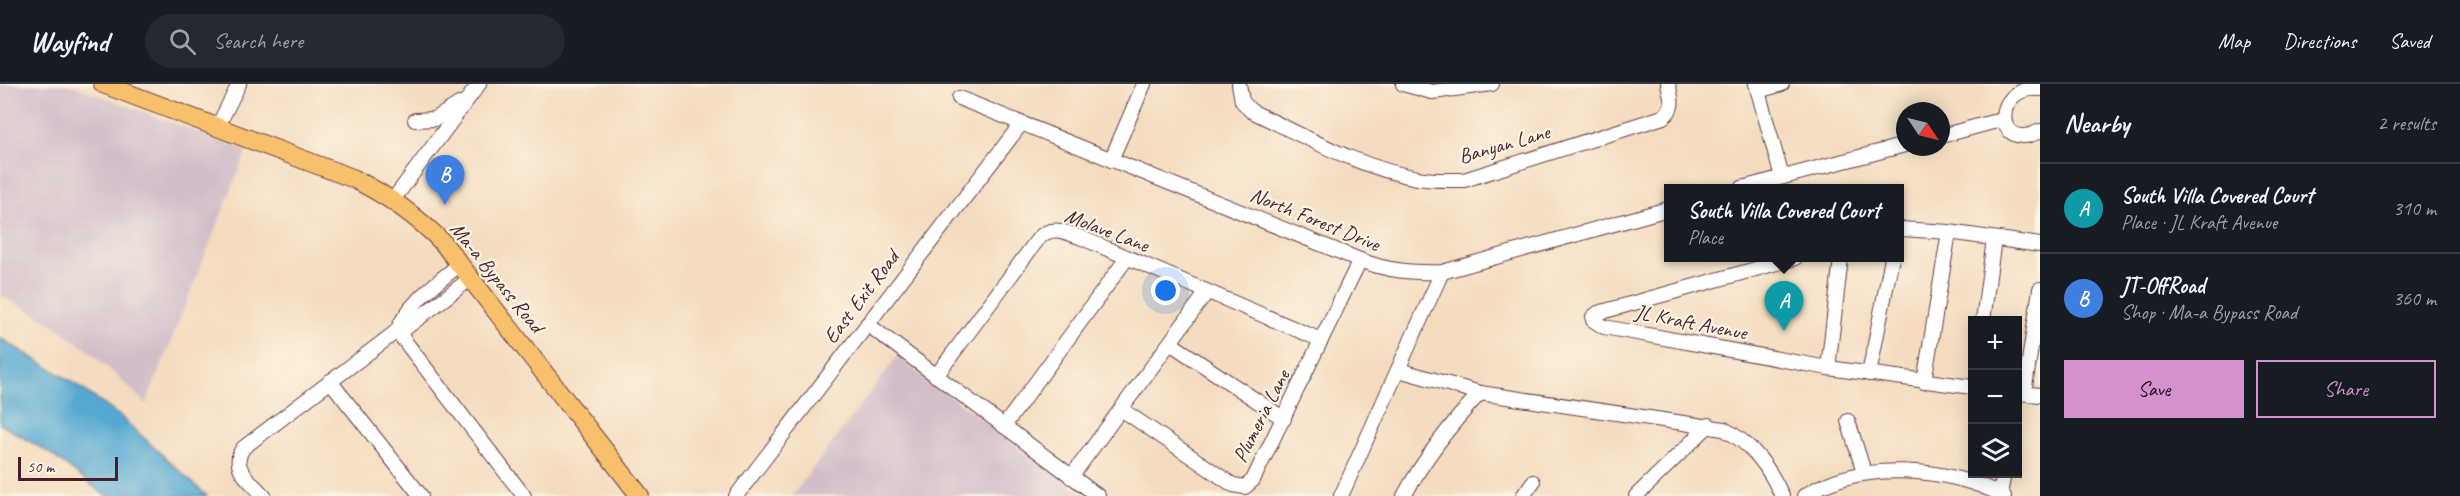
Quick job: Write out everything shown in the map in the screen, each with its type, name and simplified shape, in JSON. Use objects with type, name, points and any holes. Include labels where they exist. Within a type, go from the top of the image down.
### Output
[{"type":"main road","name":"Ma-a Bypass Road","points":[[103,84],[352,178],[393,200],[426,226],[465,271],[640,496]]},
{"type":"street","points":[[218,126],[239,84]]},
{"type":"street","points":[[393,200],[479,84]]},
{"type":"street","points":[[1111,160],[1144,84]]},
{"type":"street","name":"Banyan Lane","points":[[1239,84],[1242,101],[1251,111],[1372,166],[1419,178],[1442,180],[1464,180],[1663,117],[1668,113],[1672,103],[1668,84]]},
{"type":"street","points":[[1403,84],[1432,92],[1492,84]]},
{"type":"street","points":[[1782,84],[1757,87],[1782,177]]},
{"type":"street","points":[[2040,89],[2024,85],[2014,89],[2006,97],[2003,108],[2004,119],[2011,128],[2019,133],[2030,134],[2040,131]]},
{"type":"street","name":"North Forest Drive","points":[[959,98],[1360,260],[1392,270],[1414,273],[1442,272],[1664,210]]},
{"type":"street","points":[[415,120],[435,119],[467,101]]},
{"type":"street","points":[[1950,134],[2004,119]]},
{"type":"street","name":"East Exit Road","points":[[736,496],[1021,124]]},
{"type":"street","points":[[1759,184],[1896,147]]},
{"type":"street","points":[[1904,228],[1949,232],[2040,245]]},
{"type":"street","name":"Molave Lane","points":[[936,376],[1046,231],[1059,230],[1321,340]]},
{"type":"street","points":[[1924,382],[1949,232]]},
{"type":"street","points":[[1984,316],[1994,239]]},
{"type":"street","points":[[1004,426],[1127,258]]},
{"type":"street","name":"Plumeria Lane","points":[[1121,408],[1233,485],[1240,488],[1249,484],[1284,419],[1360,260]]},
{"type":"street","name":"JL Kraft Avenue","points":[[1781,262],[1598,313],[1593,320],[1604,327],[1828,368],[1968,387]]},
{"type":"street","points":[[1828,368],[1841,262]]},
{"type":"street","points":[[1869,374],[1891,262]]},
{"type":"street","points":[[264,496],[241,470],[238,458],[247,445],[397,330],[401,321],[424,294],[465,271]]},
{"type":"street","points":[[1341,496],[1442,272]]},
{"type":"street","points":[[2022,388],[2040,289]]},
{"type":"street","points":[[1071,477],[1207,292]]},
{"type":"street","points":[[867,324],[1098,496]]},
{"type":"street","points":[[397,330],[524,496]]},
{"type":"street","points":[[1170,343],[1284,419]]},
{"type":"street","points":[[1399,370],[1480,393],[1724,429],[1751,447],[1770,470],[1782,496]]},
{"type":"street","points":[[330,381],[421,496]]},
{"type":"street","points":[[1404,496],[1421,464],[1445,432],[1480,393]]},
{"type":"street","points":[[2022,393],[2040,395]]},
{"type":"street","points":[[1848,421],[1864,472]]},
{"type":"street","points":[[1636,496],[1709,425]]},
{"type":"street","points":[[1804,496],[1827,484],[1864,472],[1919,473],[1947,477],[2002,495],[2004,478]]},
{"type":"street","points":[[1523,496],[1533,483]]},
{"type":"shaded area","points":[[0,84],[69,84],[247,150],[146,404],[92,353],[52,323],[0,295]]},
{"type":"shaded area","points":[[897,357],[1085,496],[792,496]]},
{"type":"water","points":[[0,338],[71,381],[121,417],[207,496],[106,496],[48,452],[0,424]]},
{"type":"place","name":"JT-OffRoad","points":[[445,205]]},
{"type":"place","name":"South Villa Covered Court","points":[[1784,331]]}]
